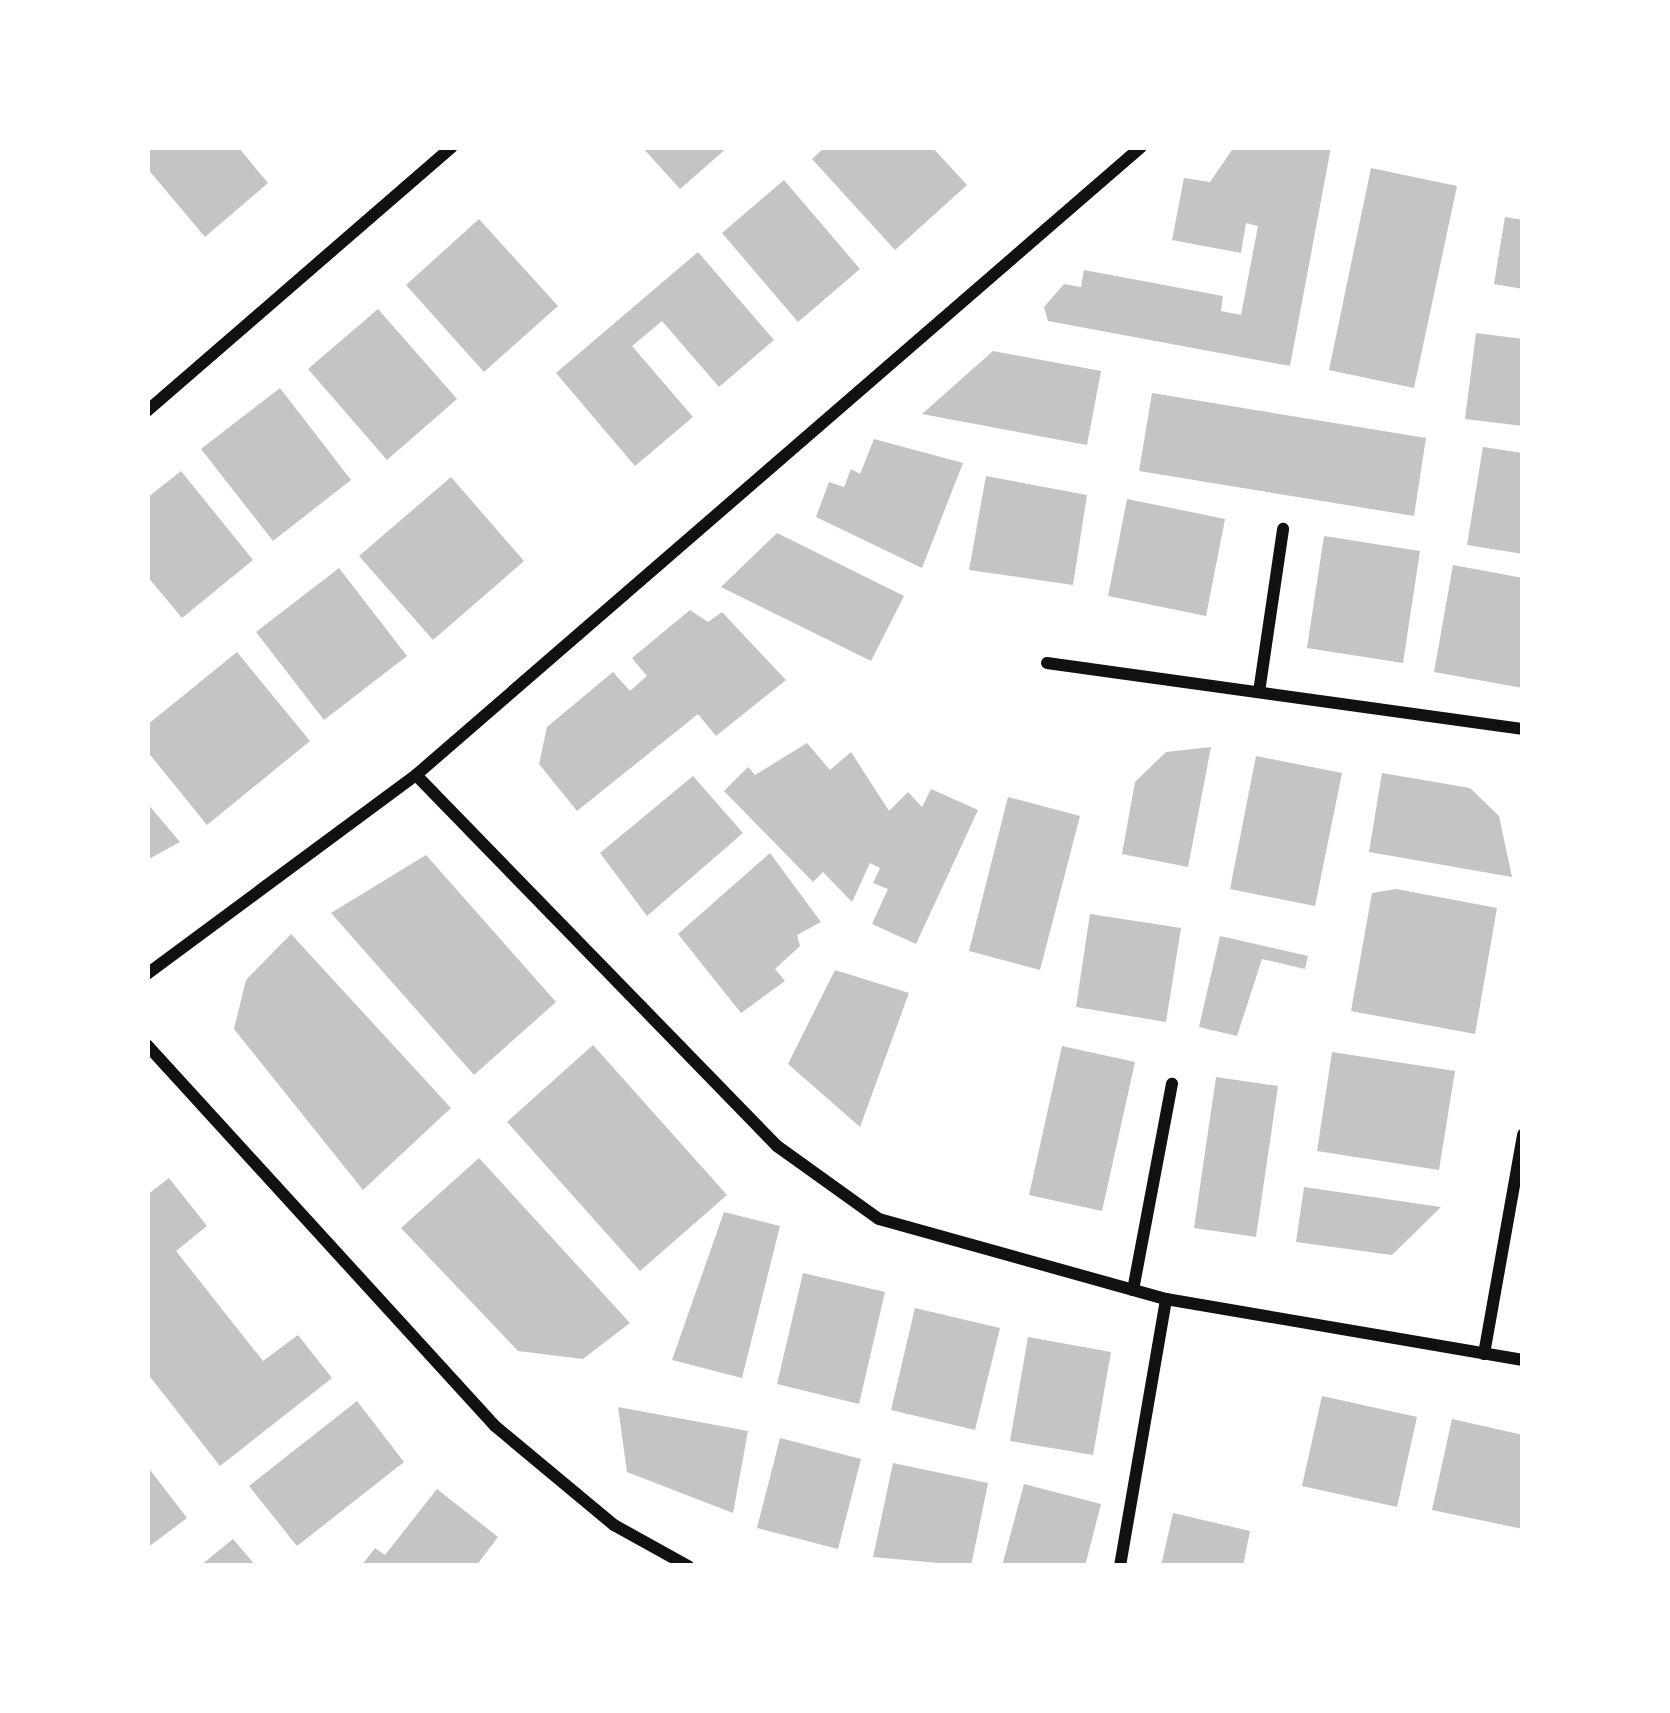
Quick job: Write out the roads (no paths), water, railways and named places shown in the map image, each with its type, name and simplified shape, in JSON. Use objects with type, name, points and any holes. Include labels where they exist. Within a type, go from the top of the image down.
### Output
[{"type":"street","points":[[147,412],[452,147]]},
{"type":"street","points":[[147,974],[416,775],[1141,147]]},
{"type":"street","points":[[1259,692],[1282,529]]},
{"type":"street","points":[[1047,663],[1523,729]]},
{"type":"street","points":[[416,775],[778,1146],[837,1193],[924,1237],[1166,1299],[1523,1360]]},
{"type":"street","points":[[147,1046],[495,1426],[614,1525],[688,1566]]},
{"type":"street","points":[[1133,1290],[1172,1084]]},
{"type":"street","points":[[1484,1354],[1523,1134]]},
{"type":"street","points":[[1120,1566],[1166,1299]]}]
